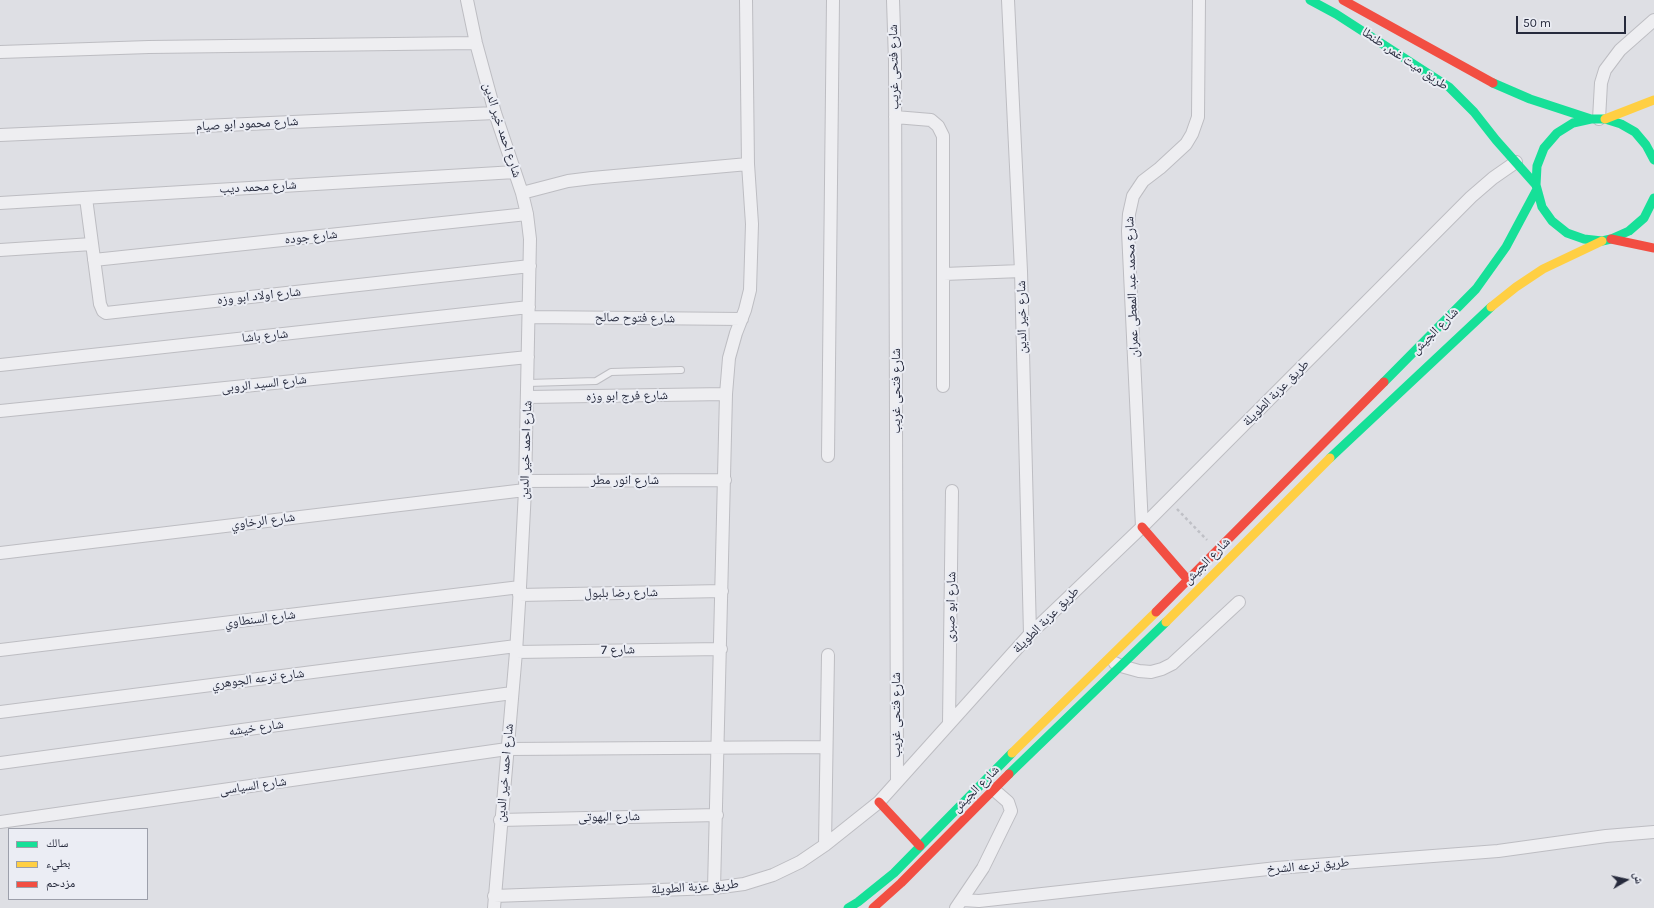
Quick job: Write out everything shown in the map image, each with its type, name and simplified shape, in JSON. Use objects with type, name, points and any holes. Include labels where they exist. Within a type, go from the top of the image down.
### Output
[{"type":"main road","name":"طريق ميت غمر, طنطا","points":[[1310,0],[1336,14],[1449,87],[1474,112],[1536,187]]},
{"type":"main road","name":"طريق ميت غمر, طنطا","points":[[1343,0],[1486,80],[1530,99],[1598,119],[1621,124],[1635,132],[1646,145],[1654,160]]},
{"type":"main road","points":[[1654,100],[1598,119],[1572,124],[1557,134],[1544,148],[1537,166],[1536,187],[1542,206],[1552,221],[1567,233],[1584,239],[1611,239],[1629,231],[1644,218],[1654,198]]},
{"type":"main road","name":"شارع الجيش","points":[[848,908],[858,902],[894,873],[985,780],[1217,551],[1476,289],[1506,247],[1536,187]]},
{"type":"main road","points":[[1611,239],[1654,248]]},
{"type":"main road","name":"شارع الجيش","points":[[873,908],[901,884],[993,789],[1121,666],[1319,469],[1491,307],[1516,287],[1543,269],[1602,240]]},
{"type":"main road","points":[[1142,527],[1188,580]]},
{"type":"main road","points":[[879,802],[920,846]]},
{"type":"street","name":"شارع احمد خير الدين","points":[[467,0],[476,42],[495,113],[522,193],[527,214],[530,239],[528,384],[520,591],[494,902]]},
{"type":"street","points":[[714,888],[717,815],[726,394],[729,358],[750,290],[752,224],[748,164],[746,0]]},
{"type":"street","points":[[828,456],[833,0]]},
{"type":"street","name":"شارع فتحى غريب","points":[[893,0],[895,117],[897,782]]},
{"type":"street","name":"شارع خير الدين","points":[[1008,0],[1021,271],[1030,634]]},
{"type":"street","name":"شارع محمد عبد المعطى عمران","points":[[1142,527],[1128,231],[1129,214],[1133,196],[1143,182],[1186,144],[1192,134],[1198,117],[1199,0]]},
{"type":"street","points":[[1598,119],[1601,83],[1605,70],[1620,50],[1654,20]]},
{"type":"street","points":[[0,52],[149,47],[476,42]]},
{"type":"street","name":"شارع محمود ابو صيام","points":[[0,134],[495,113]]},
{"type":"street","points":[[895,117],[931,120],[938,126],[943,136],[943,386]]},
{"type":"street","name":"طريق عزبة الطويلة","points":[[494,902],[714,888],[744,884],[773,875],[800,862],[825,845],[879,802],[1030,634],[1142,527],[1471,197],[1493,178],[1516,162]]},
{"type":"street","points":[[522,193],[568,181],[748,164]]},
{"type":"street","name":"شارع محمد ديب","points":[[0,203],[515,172]]},
{"type":"street","name":"شارع اولاد ابو وزه","points":[[86,198],[101,308],[103,311],[110,313],[530,266]]},
{"type":"street","name":"شارع جوده","points":[[94,260],[527,214]]},
{"type":"street","points":[[0,250],[92,244]]},
{"type":"street","points":[[944,274],[1021,271]]},
{"type":"street","name":"شارع فتوح صالح","points":[[529,312],[742,319]]},
{"type":"street","name":"شارع باشا","points":[[0,365],[529,312]]},
{"type":"street","name":"شارع السيد الروبى","points":[[0,411],[528,357]]},
{"type":"street","name":"شارع فرج ابو وزه","points":[[527,397],[726,394]]},
{"type":"street","name":"شارع انور مطر","points":[[525,486],[725,480]]},
{"type":"street","name":"شارع الرخاوي","points":[[0,553],[525,486]]},
{"type":"street","name":"شارع ابو صبرى","points":[[950,723],[952,491]]},
{"type":"street","name":"شارع رضا بلبول","points":[[520,591],[722,591]]},
{"type":"street","name":"شارع السنطاوي","points":[[0,650],[520,591]]},
{"type":"street","points":[[1108,659],[1121,666],[1151,672],[1162,669],[1172,664],[1239,602]]},
{"type":"street","name":"شارع 7","points":[[516,649],[721,649]]},
{"type":"street","name":"شارع ترعه الجوهري","points":[[0,712],[516,649]]},
{"type":"street","points":[[825,845],[828,655]]},
{"type":"street","name":"شارع خيشه","points":[[0,763],[512,693]]},
{"type":"street","name":"شارع السياسى","points":[[0,822],[506,749],[826,747]]},
{"type":"street","points":[[959,904],[983,868],[1011,811],[1008,802],[993,789]]},
{"type":"street","name":"شارع البهوتى","points":[[500,820],[717,815]]},
{"type":"street","name":"طريق ترعه الشرخ","points":[[959,904],[1277,868],[1498,851],[1606,836],[1654,832]]},
{"type":"lane","points":[[528,384],[596,381],[611,372],[681,370]]},
{"type":"path","points":[[1169,500],[1217,551]]},
{"type":"traffic: fast","points":[[1310,0],[1336,14],[1449,87],[1474,112],[1496,140],[1536,185]]},
{"type":"traffic: fast","points":[[1493,83],[1530,99],[1591,119]]},
{"type":"traffic: fast","points":[[1654,160],[1646,145],[1635,132],[1621,124],[1605,119],[1591,119],[1573,123],[1557,133],[1544,148],[1537,166],[1536,185],[1542,207],[1552,221],[1567,233],[1584,239],[1602,241],[1611,239],[1629,231],[1644,218],[1654,198]]},
{"type":"traffic: fast","points":[[1384,382],[1476,289],[1506,247],[1537,189]]},
{"type":"traffic: fast","points":[[1330,458],[1491,307]]},
{"type":"traffic: fast","points":[[1009,774],[1166,622]]},
{"type":"traffic: fast","points":[[848,908],[858,902],[894,873],[1012,753]]},
{"type":"traffic: slow","points":[[1605,119],[1654,100]]},
{"type":"traffic: slow","points":[[1491,307],[1516,287],[1543,269],[1602,241]]},
{"type":"traffic: slow","points":[[1166,622],[1330,458]]},
{"type":"traffic: slow","points":[[1012,753],[1156,612]]},
{"type":"traffic: jam","points":[[1343,0],[1493,83]]},
{"type":"traffic: jam","points":[[1611,239],[1654,248]]},
{"type":"traffic: jam","points":[[1156,612],[1384,382]]},
{"type":"traffic: jam","points":[[1142,527],[1188,580]]},
{"type":"traffic: jam","points":[[873,908],[901,883],[1009,774]]},
{"type":"traffic: jam","points":[[879,802],[920,846]]}]
